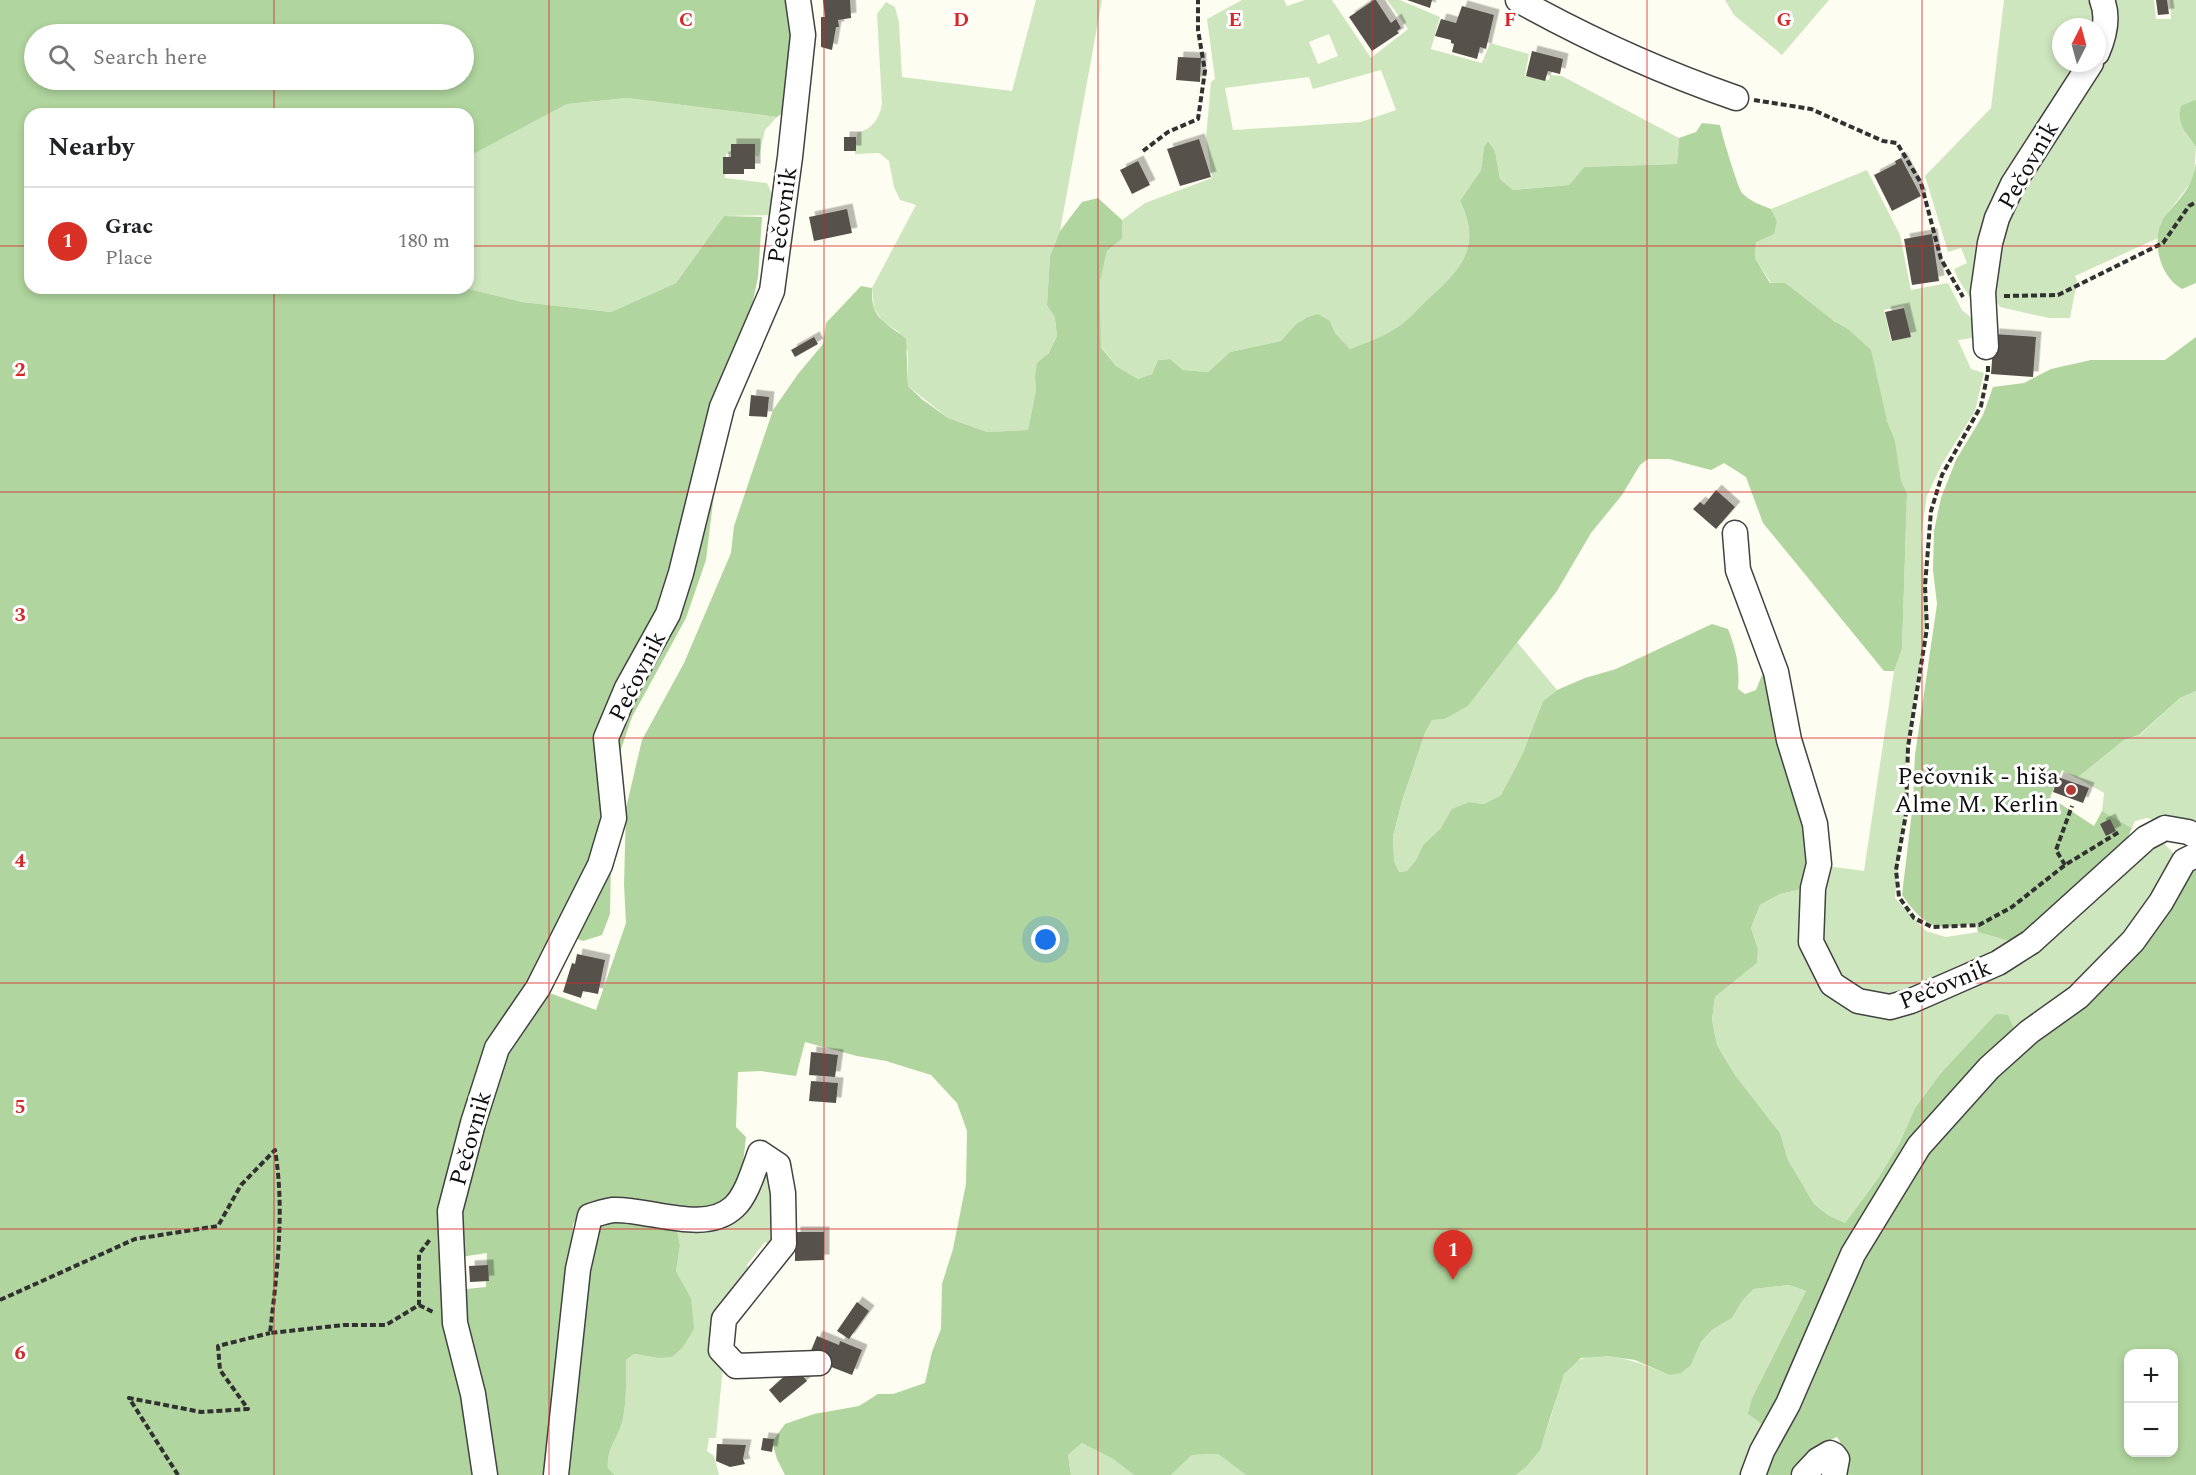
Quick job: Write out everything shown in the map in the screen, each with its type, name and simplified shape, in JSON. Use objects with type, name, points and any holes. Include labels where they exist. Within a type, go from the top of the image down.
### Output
[{"type":"street","name":"Pečovnik","points":[[485,1475],[473,1394],[455,1323],[450,1211],[472,1123],[497,1048],[538,988],[600,865],[614,818],[606,738],[627,688],[668,614],[681,573],[722,407],[772,291],[803,35],[798,0]]},
{"type":"street","points":[[1518,0],[1550,18],[1678,78],[1736,98]]},
{"type":"street","points":[[2102,0],[2106,18]]},
{"type":"street","name":"Pečovnik","points":[[1986,347],[1984,304],[1986,270],[1997,218],[2013,184],[2085,72]]},
{"type":"street","name":"Pečovnik","points":[[1735,533],[1738,570],[1776,672],[1789,740],[1815,825],[1819,864],[1813,888],[1811,942],[1832,984],[1858,1000],[1890,1006],[1911,1001],[1998,963],[2031,942],[2146,838],[2165,828],[2188,832],[2196,836]]},
{"type":"street","points":[[1753,1475],[1762,1451],[1788,1404],[1853,1254],[1919,1146],[1989,1068],[2029,1032],[2078,997],[2133,941],[2190,858]]},
{"type":"street","points":[[556,1475],[578,1269],[590,1216],[613,1210],[684,1220],[711,1219],[734,1207],[749,1183],[760,1153],[778,1166],[783,1193],[784,1244],[724,1319],[721,1350],[736,1366],[819,1363]]},
{"type":"street","points":[[1804,1475],[1818,1460],[1830,1453],[1837,1459],[1834,1475]]},
{"type":"path","points":[[1143,151],[1168,132],[1198,119],[1205,71],[1198,30],[1198,0]]},
{"type":"path","points":[[1736,98],[1811,109],[1883,141],[1897,143],[1921,183],[1941,259],[1960,294],[1977,309],[2004,296],[2058,295],[2163,243],[2189,206],[2196,202]]},
{"type":"path","points":[[1986,347],[1989,372],[1981,406],[1942,475],[1931,511],[1925,586],[1927,628],[1908,747],[1906,814],[1896,870],[1899,897],[1914,918],[1932,927],[1979,925],[2012,907],[2065,865],[2126,828]]},
{"type":"path","points":[[2065,865],[2056,850],[2072,806]]},
{"type":"path","points":[[0,1300],[135,1239],[218,1226],[241,1185],[275,1150],[280,1176],[279,1226],[277,1272],[270,1333]]},
{"type":"path","points":[[178,1475],[129,1398],[201,1413],[248,1409],[220,1370],[218,1346],[270,1333],[344,1325],[386,1325],[419,1305],[419,1254],[450,1211]]},
{"type":"green space","points":[[0,0],[785,0],[790,4],[798,50],[790,108],[777,117],[627,98],[567,104],[474,154],[474,108],[24,108],[24,294],[474,294],[474,290],[522,302],[611,312],[676,283],[724,216],[762,217],[758,277],[713,502],[706,560],[686,618],[632,717],[618,758],[612,807],[610,914],[602,935],[583,941],[564,934],[521,998],[444,1208],[439,1258],[442,1295],[475,1475],[0,1475]]},
{"type":"green space","points":[[1036,0],[1102,0],[1060,231],[1050,256],[1047,305],[1055,318],[1057,336],[1035,378],[1036,390],[1028,430],[987,432],[948,418],[908,386],[908,353],[899,332],[883,322],[874,308],[872,288],[916,205],[900,200],[894,187],[889,161],[879,153],[855,154],[857,133],[874,123],[882,104],[877,14],[886,2],[895,7],[899,23],[902,77],[1012,91]]},
{"type":"green space","points":[[1242,0],[1284,0],[1287,6],[1305,0],[1332,0],[1371,58],[1408,29],[1387,0],[1400,0],[1440,17],[1431,49],[1482,63],[1490,43],[1529,54],[1525,76],[1549,80],[1550,75],[1562,76],[1679,138],[1677,164],[1584,167],[1569,185],[1513,190],[1500,179],[1495,151],[1488,141],[1484,147],[1481,170],[1460,201],[1467,218],[1469,232],[1464,257],[1449,278],[1400,325],[1380,337],[1350,349],[1335,333],[1330,321],[1295,325],[1281,341],[1230,352],[1208,372],[1183,370],[1170,359],[1158,360],[1152,374],[1138,379],[1116,366],[1101,346],[1100,282],[1107,251],[1122,239],[1122,220],[1145,203],[1212,178],[1206,138],[1211,82],[1215,79],[1207,19]],"holes":[[[1329,34],[1338,56],[1318,64],[1309,42]],[[1381,70],[1396,110],[1361,122],[1233,130],[1225,88],[1309,77],[1313,89]]]},
{"type":"green space","points":[[1725,0],[1829,0],[1782,55],[1734,15]]},
{"type":"green space","points":[[2004,0],[2099,0],[2098,18],[2052,18],[2052,72],[2080,72],[2011,180],[1978,297],[1971,299],[1954,269],[1967,263],[1961,248],[1948,252],[1925,176],[1991,108]]},
{"type":"green space","points":[[2109,0],[2154,0],[2156,19],[2171,19],[2170,0],[2196,0],[2196,100],[2185,132],[2196,147],[2194,178],[2161,222],[2158,238],[2075,276],[2077,281],[2070,318],[2049,318],[2000,307],[1994,298],[1993,251],[2076,72],[2106,72],[2106,18],[2101,18]]},
{"type":"green space","points":[[627,98],[777,117],[765,130],[759,156],[726,154],[725,178],[767,183],[782,215],[724,216],[676,283],[611,312],[522,302],[474,290],[474,154],[567,104]]},
{"type":"green space","points":[[2196,100],[2196,147],[2183,128],[2180,112],[2181,106]]},
{"type":"green space","points":[[1702,123],[1720,125],[1742,193],[1752,201],[1771,209],[1777,221],[1774,234],[1756,242],[1755,258],[1770,283],[1785,283],[1848,329],[1871,350],[1887,421],[1895,440],[1901,480],[1907,494],[1902,649],[1894,671],[1884,671],[1763,523],[1746,477],[1724,463],[1711,470],[1669,459],[1648,459],[1640,465],[1622,495],[1591,533],[1557,591],[1468,706],[1445,719],[1432,720],[1425,733],[1402,801],[1393,836],[1394,861],[1399,872],[1407,871],[1416,860],[1423,845],[1441,828],[1452,809],[1469,802],[1484,804],[1501,795],[1522,755],[1543,701],[1557,690],[1585,678],[1616,669],[1712,624],[1728,629],[1737,658],[1738,689],[1745,694],[1756,690],[1762,675],[1773,673],[1794,757],[1815,886],[1780,894],[1760,905],[1751,928],[1758,949],[1757,963],[1715,997],[1712,1020],[1717,1045],[1735,1075],[1780,1133],[1788,1160],[1814,1204],[1828,1215],[1845,1223],[1879,1177],[1899,1144],[1915,1108],[1940,1074],[1996,1014],[2008,1015],[2017,1035],[1920,1136],[1769,1429],[1748,1414],[1752,1398],[1806,1291],[1789,1285],[1754,1289],[1743,1300],[1732,1318],[1712,1330],[1701,1342],[1691,1365],[1681,1373],[1669,1375],[1635,1360],[1607,1356],[1581,1358],[1564,1374],[1540,1450],[1516,1475],[1246,1475],[1218,1454],[1192,1455],[1171,1475],[1134,1475],[1113,1459],[1082,1443],[1068,1455],[1071,1475],[785,1475],[772,1442],[785,1424],[814,1414],[859,1406],[878,1394],[893,1394],[925,1383],[932,1352],[941,1329],[942,1284],[953,1249],[966,1184],[967,1131],[957,1103],[931,1075],[886,1061],[805,1042],[796,1076],[761,1071],[738,1072],[736,1127],[746,1137],[742,1172],[736,1195],[716,1212],[585,1209],[573,1224],[571,1281],[548,1475],[493,1475],[457,1290],[486,1287],[487,1253],[454,1258],[460,1209],[502,1054],[547,992],[596,1010],[626,923],[624,885],[626,808],[642,740],[684,663],[731,553],[734,526],[773,410],[798,374],[823,344],[826,323],[861,286],[872,288],[876,313],[906,339],[908,386],[923,400],[948,418],[987,432],[1028,430],[1036,390],[1037,363],[1048,354],[1057,336],[1055,318],[1047,305],[1050,256],[1060,231],[1082,202],[1098,198],[1122,220],[1122,239],[1107,251],[1100,282],[1101,347],[1116,366],[1138,379],[1152,374],[1158,360],[1170,359],[1183,370],[1208,372],[1230,352],[1281,341],[1295,325],[1318,314],[1330,321],[1335,333],[1350,349],[1374,340],[1404,322],[1449,278],[1464,257],[1469,232],[1467,218],[1460,201],[1481,170],[1484,147],[1488,141],[1495,151],[1500,179],[1513,190],[1569,185],[1584,167],[1677,164],[1679,138],[1696,132]]},
{"type":"green space","points":[[2196,163],[2196,283],[2182,289],[2169,277],[2160,260],[2158,232],[2163,219],[2188,187]]},
{"type":"green space","points":[[1867,170],[1900,235],[1911,290],[1948,283],[1962,310],[1980,325],[1979,337],[1958,340],[1971,369],[1984,373],[1975,411],[1942,464],[1927,496],[1921,536],[1928,609],[1907,744],[1905,815],[1895,898],[1926,931],[1946,937],[1978,932],[2019,944],[1908,998],[1847,991],[1818,943],[1827,866],[1864,871],[1894,671],[1902,649],[1907,494],[1901,480],[1895,440],[1848,329],[1771,283],[1755,258],[1756,242],[1777,221],[1771,209]],"holes":[[[1904,306],[1910,337],[1891,341],[1884,310]]]},
{"type":"green space","points":[[2196,337],[2196,691],[2180,698],[2139,735],[2124,740],[2077,778],[2062,770],[2050,797],[2094,826],[2102,811],[2132,828],[2121,852],[2019,944],[1978,932],[1976,923],[1951,927],[1933,925],[1918,915],[1902,895],[1913,803],[1915,755],[1937,604],[1933,570],[1934,531],[1941,498],[1956,460],[1983,415],[1993,387],[2024,383],[2051,369],[2091,360],[2165,360]]},
{"type":"green space","points":[[1517,642],[1557,690],[1543,701],[1522,755],[1501,795],[1484,804],[1469,802],[1452,810],[1441,828],[1423,845],[1416,860],[1407,871],[1399,872],[1394,861],[1393,836],[1425,733],[1432,720],[1445,719],[1468,706]]},
{"type":"green space","points":[[2196,691],[2196,832],[2147,818],[2135,821],[2132,828],[2102,811],[2104,793],[2077,778],[2124,740],[2140,735],[2180,698]]},
{"type":"green space","points":[[2159,838],[2176,856],[2123,946],[2017,1035],[1996,1015],[1940,1074],[1915,1108],[1899,1144],[1879,1177],[1845,1223],[1828,1215],[1814,1204],[1788,1160],[1780,1133],[1735,1075],[1717,1045],[1712,1020],[1715,997],[1757,963],[1758,949],[1751,928],[1760,905],[1780,894],[1815,886],[1807,929],[1857,1007],[2004,966]]},
{"type":"green space","points":[[2196,859],[2196,1475],[1840,1475],[1842,1450],[1837,1437],[1824,1443],[1796,1475],[1761,1475],[1828,1321],[1924,1147]]},
{"type":"green space","points":[[760,1163],[775,1176],[775,1251],[765,1242],[747,1265],[755,1276],[737,1291],[723,1367],[716,1438],[709,1438],[707,1451],[714,1456],[719,1475],[615,1475],[608,1468],[608,1462],[610,1450],[624,1415],[626,1360],[634,1354],[658,1358],[691,1298],[676,1271],[680,1245],[676,1224]]},
{"type":"green space","points":[[595,1221],[676,1224],[680,1245],[676,1271],[691,1298],[694,1329],[683,1347],[672,1357],[658,1358],[634,1354],[626,1360],[624,1415],[610,1450],[608,1462],[608,1468],[615,1475],[559,1475]]},
{"type":"green space","points":[[1789,1285],[1806,1291],[1752,1398],[1769,1429],[1746,1475],[1516,1475],[1532,1459],[1543,1440],[1562,1379],[1573,1364],[1585,1358],[1614,1357],[1629,1360],[1669,1375],[1691,1365],[1701,1342],[1712,1330],[1732,1318],[1743,1300],[1754,1289]]},
{"type":"green space","points":[[1082,1443],[1113,1459],[1134,1475],[1071,1475],[1068,1455]]},
{"type":"green space","points":[[1218,1454],[1246,1475],[1171,1475],[1192,1455]]},
{"type":"building","points":[[823,0],[850,0],[851,18],[838,20],[839,27],[836,27],[832,50],[821,47],[821,17],[825,17]]},
{"type":"building","points":[[1374,0],[1391,23],[1396,19],[1401,28],[1397,31],[1399,33],[1372,51],[1349,17]]},
{"type":"building","points":[[1407,0],[1432,0],[1430,8]]},
{"type":"building","points":[[2156,0],[2167,0],[2169,14],[2158,15]]},
{"type":"building","points":[[1462,6],[1494,15],[1486,49],[1480,47],[1477,59],[1452,52],[1454,44],[1451,40],[1435,36],[1441,19],[1456,23]]},
{"type":"building","points":[[1532,51],[1563,59],[1560,74],[1548,71],[1545,81],[1526,76]]},
{"type":"building","points":[[1178,57],[1201,58],[1200,82],[1176,80]]},
{"type":"building","points":[[844,137],[856,137],[856,151],[844,151]]},
{"type":"building","points":[[1199,139],[1211,177],[1180,186],[1167,149]]},
{"type":"building","points":[[731,144],[755,144],[755,169],[744,169],[744,174],[723,174],[723,157],[731,157]]},
{"type":"building","points":[[1901,158],[1921,196],[1892,211],[1874,175],[1896,164],[1895,161]]},
{"type":"building","points":[[1138,161],[1150,185],[1132,194],[1120,170]]},
{"type":"building","points":[[847,209],[852,233],[814,241],[809,217]]},
{"type":"building","points":[[1932,234],[1939,281],[1912,285],[1904,239]]},
{"type":"building","points":[[1904,308],[1911,337],[1892,341],[1885,312]]},
{"type":"building","points":[[1994,334],[2036,337],[2033,377],[1991,374]]},
{"type":"building","points":[[814,337],[818,344],[795,357],[791,350]]},
{"type":"building","points":[[751,395],[769,397],[767,417],[749,416]]},
{"type":"building","points":[[1716,490],[1735,507],[1716,529],[1693,509],[1700,502],[1704,505]]},
{"type":"building","name":"Pečovnik - hiša Alme M. Kerlin","points":[[2058,777],[2089,788],[2083,803],[2053,792]]},
{"type":"building","points":[[2110,819],[2116,831],[2106,836],[2100,824]]},
{"type":"building","points":[[577,954],[605,960],[598,994],[583,991],[581,998],[563,992]]},
{"type":"building","points":[[811,1052],[838,1055],[835,1077],[809,1075]]},
{"type":"building","points":[[811,1081],[838,1083],[836,1103],[809,1101]]},
{"type":"building","points":[[795,1232],[824,1232],[824,1260],[795,1261]]},
{"type":"building","points":[[488,1265],[489,1281],[470,1282],[469,1266]]},
{"type":"building","points":[[857,1302],[869,1311],[849,1339],[837,1331]]},
{"type":"building","points":[[817,1336],[839,1345],[840,1341],[862,1350],[852,1375],[808,1358]]},
{"type":"building","points":[[795,1367],[807,1381],[780,1403],[769,1390]]},
{"type":"building","points":[[763,1438],[774,1439],[772,1452],[761,1450]]},
{"type":"building","points":[[717,1444],[746,1445],[743,1459],[745,1464],[730,1467],[716,1461]]},
{"type":"place","name":"Pečovnik - hiša Alme M. Kerlin","points":[[2071,790]]},
{"type":"place","name":"Grac","points":[[1453,1280]]}]
